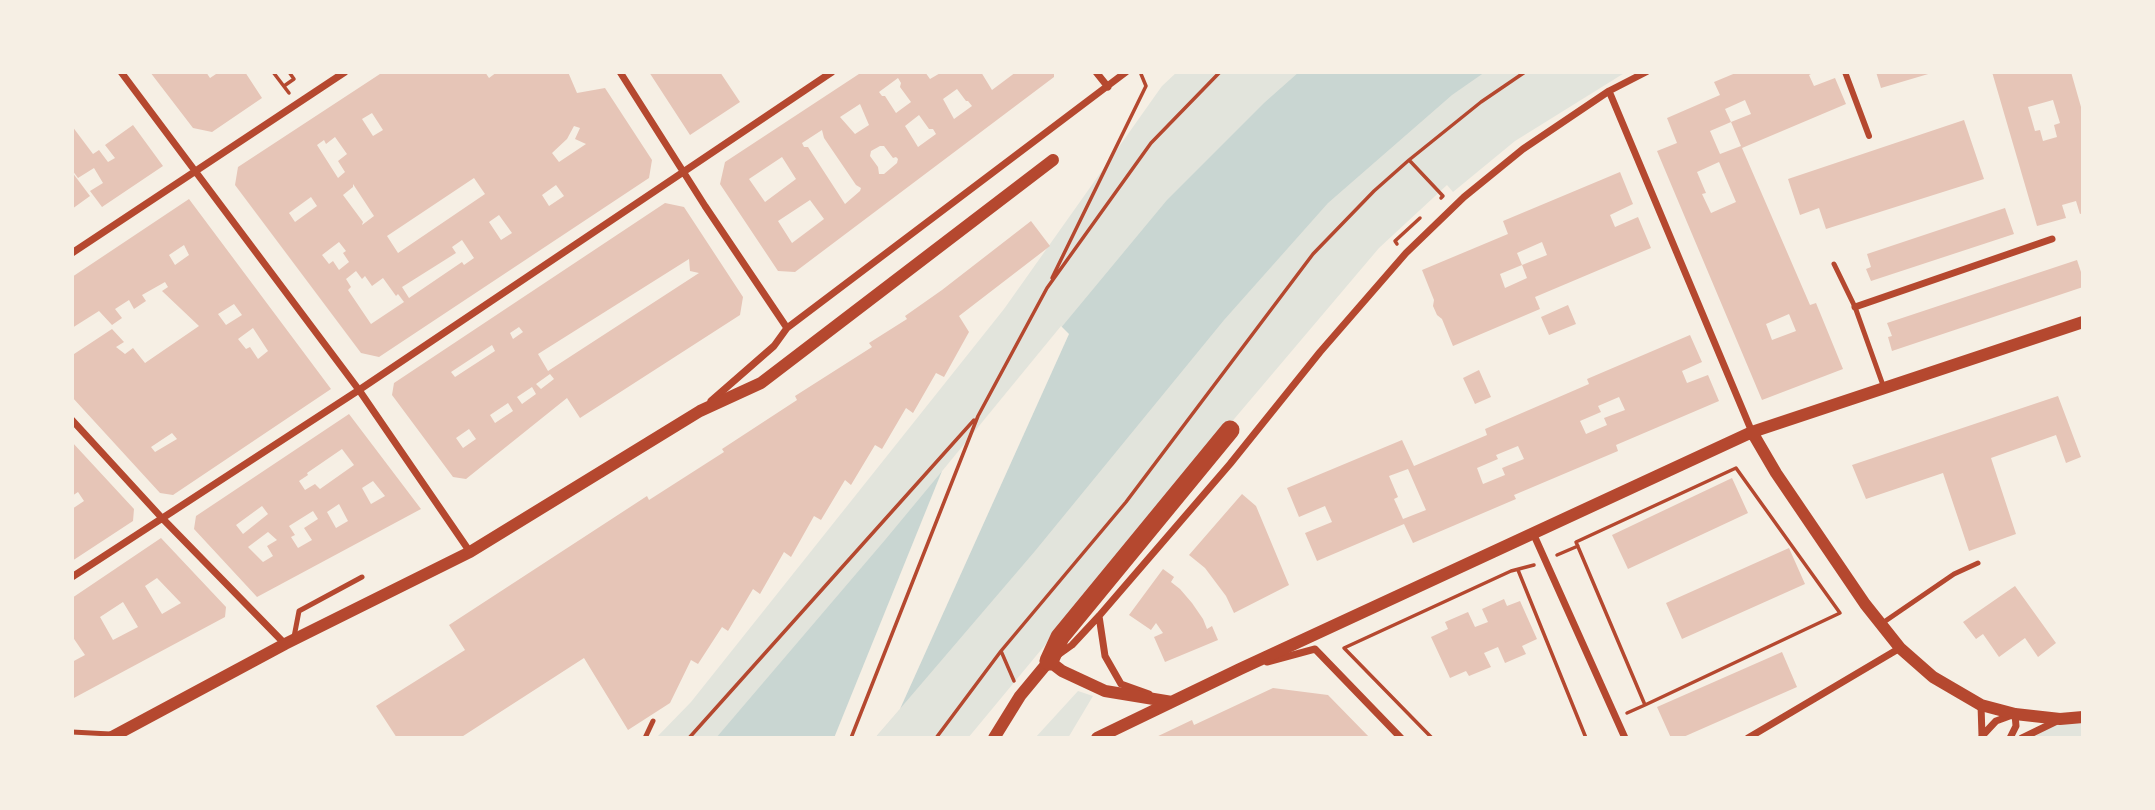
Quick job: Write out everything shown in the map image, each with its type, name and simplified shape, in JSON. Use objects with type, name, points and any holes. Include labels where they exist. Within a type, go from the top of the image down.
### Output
[{"type":"highway","points":[[1049,661],[1060,637],[1230,430]]},
{"type":"street","points":[[121,72],[359,390],[470,552]]},
{"type":"street","points":[[72,253],[345,72]]},
{"type":"street","points":[[620,72],[787,328]]},
{"type":"street","points":[[72,577],[359,390],[832,72]]},
{"type":"street","points":[[1096,72],[1108,88]]},
{"type":"street","points":[[701,411],[774,346],[787,328],[1126,72]]},
{"type":"street","points":[[994,738],[1020,696],[1049,661],[1072,645],[1099,616],[1406,253],[1464,197],[1523,149],[1609,91],[1646,72]]},
{"type":"street","points":[[1845,72],[1868,136]]},
{"type":"street","points":[[1609,91],[1752,432],[1784,484],[1881,624],[1900,648],[1933,677],[1981,705],[2015,714],[2060,719],[2083,717]]},
{"type":"street","points":[[113,736],[289,642],[470,552],[701,411],[761,383],[1053,160]]},
{"type":"street","points":[[1855,307],[2052,239]]},
{"type":"street","points":[[1097,738],[1752,432],[2083,322]]},
{"type":"street","points":[[72,420],[161,517],[289,642]]},
{"type":"street","points":[[1533,533],[1625,738]]},
{"type":"street","points":[[1099,616],[1105,656],[1121,684],[1173,702]]},
{"type":"street","points":[[1748,738],[1900,648]]},
{"type":"street","points":[[1240,669],[1315,649],[1401,738]]},
{"type":"street","points":[[1049,661],[1062,671],[1105,691],[1173,702]]},
{"type":"street","points":[[1981,705],[1981,737]]},
{"type":"street","points":[[1981,737],[1996,721],[2015,714]]},
{"type":"street","points":[[2010,738],[2016,726],[2015,714]]},
{"type":"street","points":[[2022,738],[2060,719]]},
{"type":"lane","points":[[1834,264],[1855,307],[1884,388]]},
{"type":"lane","points":[[1881,624],[1954,575],[1978,563]]},
{"type":"lane","points":[[289,642],[299,611],[362,577]]},
{"type":"lane","points":[[645,738],[653,721]]},
{"type":"lane","points":[[72,732],[113,736]]},
{"type":"path","points":[[273,72],[296,103]]},
{"type":"path","points":[[284,86],[294,79],[289,72]]},
{"type":"path","points":[[851,738],[978,416],[1047,288],[1146,86],[1140,72]]},
{"type":"path","points":[[1047,288],[1151,143],[1220,72]]},
{"type":"path","points":[[936,738],[1002,651],[1126,502],[1313,254],[1374,191],[1409,160],[1481,102],[1525,72]]},
{"type":"path","points":[[1409,160],[1443,196],[1433,205]]},
{"type":"path","points":[[1406,253],[1395,241],[1424,214]]},
{"type":"path","points":[[689,738],[978,416]]},
{"type":"path","points":[[1616,718],[1644,705],[1840,612],[1736,468],[1576,542],[1644,705]]},
{"type":"path","points":[[1432,738],[1344,648],[1511,571],[1578,546]]},
{"type":"path","points":[[1518,570],[1586,738]]},
{"type":"path","points":[[1002,651],[1020,696]]},
{"type":"shaded area","points":[[1177,72],[1626,72],[1515,141],[1453,192],[1447,185],[1379,248],[968,738],[656,738],[691,702],[1004,309],[1162,86]]},
{"type":"shaded area","points":[[1299,72],[1485,72],[1452,95],[1328,203],[1224,320],[1035,551],[875,738],[716,738],[885,540],[1167,200],[1264,103]]},
{"type":"shaded area","points":[[1078,691],[1093,696],[1068,738],[1035,738]]},
{"type":"shaded area","points":[[2083,717],[2083,738],[2022,738],[2060,719]]},
{"type":"pier","points":[[1061,326],[1069,334],[900,709],[875,738],[834,738],[942,471]]},
{"type":"building","points":[[150,72],[206,72],[210,78],[219,72],[245,72],[262,98],[212,132],[193,128]]},
{"type":"building","points":[[383,72],[485,72],[489,78],[497,72],[568,72],[577,93],[605,88],[652,160],[649,178],[379,357],[361,353],[235,185],[238,167]],"holes":[[[372,113],[383,130],[373,136],[362,119]],[[574,126],[580,128],[575,139],[586,144],[559,162],[552,153],[567,139]],[[335,137],[347,154],[338,161],[345,172],[338,178],[317,145],[324,140],[326,144]],[[474,178],[485,194],[398,253],[387,236]],[[353,184],[374,216],[362,225],[363,222],[343,195]],[[556,185],[564,196],[549,206],[542,195]],[[311,197],[317,206],[295,222],[289,213]],[[499,215],[512,233],[501,240],[489,222]],[[462,240],[474,258],[464,265],[462,262],[409,298],[402,287],[456,253],[452,247]],[[339,242],[346,251],[343,253],[349,262],[339,270],[333,261],[329,264],[322,255]],[[356,271],[362,279],[365,276],[372,286],[383,278],[404,302],[371,324],[348,290],[351,287],[346,279]]]},
{"type":"building","points":[[649,72],[720,72],[740,102],[690,135]]},
{"type":"building","points":[[862,72],[925,72],[930,79],[942,72],[981,72],[992,90],[1016,72],[1054,72],[1054,77],[795,272],[778,271],[720,184],[725,162]],"holes":[[[898,78],[900,87],[911,102],[896,113],[885,96],[879,92]],[[957,89],[972,106],[954,119],[943,99]],[[860,104],[869,125],[855,134],[840,117]],[[919,115],[936,134],[918,147],[905,126]],[[822,130],[824,138],[856,185],[861,188],[860,191],[845,204],[808,147],[804,147],[802,143]],[[884,146],[893,158],[898,159],[884,174],[879,174],[878,167],[870,156],[871,151]],[[782,157],[796,179],[765,202],[749,179]],[[810,200],[824,219],[792,243],[778,221]]]},
{"type":"building","points":[[1738,72],[1815,72],[1809,75],[1814,86],[1835,78],[1846,104],[1742,148],[1810,305],[1816,303],[1843,369],[1762,400],[1657,151],[1677,143],[1667,118],[1720,95],[1714,82]],"holes":[[[1745,100],[1751,114],[1731,122],[1725,109]],[[1731,122],[1741,146],[1720,154],[1710,131]],[[1719,162],[1736,202],[1711,213],[1702,194],[1706,193],[1697,172]],[[1789,314],[1796,331],[1772,340],[1766,324]]]},
{"type":"building","points":[[1876,72],[1935,72],[1881,88]]},
{"type":"building","points":[[1992,72],[2071,72],[2083,114],[2083,213],[2080,214],[2076,201],[2062,205],[2066,218],[2037,226]],"holes":[[[2053,100],[2060,123],[2054,125],[2057,137],[2043,141],[2040,130],[2035,131],[2028,107]]]},
{"type":"building","points":[[1964,120],[1984,179],[1826,229],[1819,208],[1800,215],[1788,179]]},
{"type":"building","points":[[133,125],[163,166],[102,207],[90,191],[103,183],[94,168],[78,178],[72,170],[72,126],[93,154],[99,150],[108,162],[115,158],[105,145]]},
{"type":"building","points":[[72,172],[90,196],[72,209]]},
{"type":"building","points":[[1620,172],[1633,204],[1610,215],[1615,227],[1638,217],[1651,248],[1535,297],[1540,309],[1453,346],[1442,319],[1433,306],[1434,300],[1422,270],[1508,234],[1503,221]],"holes":[[[1542,242],[1547,255],[1522,265],[1517,253]],[[1522,265],[1527,278],[1505,288],[1500,274]]]},
{"type":"building","points":[[189,199],[331,389],[173,495],[160,493],[72,397],[72,350],[74,354],[112,329],[124,342],[116,347],[125,354],[133,348],[145,363],[199,326],[162,291],[168,287],[165,282],[142,295],[146,301],[134,309],[129,300],[115,309],[122,318],[112,325],[99,311],[72,328],[72,277]],"holes":[[[184,245],[189,255],[175,265],[169,255]],[[234,304],[242,315],[226,325],[218,314]],[[253,328],[268,351],[258,359],[250,347],[246,349],[238,339]],[[172,433],[177,439],[155,452],[151,447]]]},
{"type":"building","points":[[665,203],[684,207],[743,297],[740,315],[580,418],[567,398],[466,479],[453,477],[392,395],[394,383]],"holes":[[[689,259],[690,271],[699,273],[548,371],[538,354]],[[519,327],[523,332],[513,339],[510,333]],[[492,345],[495,351],[455,377],[451,372]],[[550,374],[554,379],[541,389],[536,384]],[[532,387],[536,394],[522,404],[517,397]],[[508,403],[513,411],[495,423],[490,415]],[[469,429],[476,439],[463,448],[456,438]]]},
{"type":"building","points":[[2005,208],[2014,234],[1871,281],[1866,269],[1871,267],[1867,254]]},
{"type":"building","points":[[1031,221],[1050,246],[959,316],[969,332],[944,377],[936,373],[913,413],[906,408],[882,449],[875,445],[851,485],[845,480],[821,520],[814,516],[791,557],[784,552],[760,594],[753,589],[728,631],[722,627],[698,664],[691,660],[670,703],[628,730],[584,658],[460,738],[397,738],[376,706],[465,650],[449,625],[647,496],[649,500],[724,452],[722,449],[797,400],[795,396],[872,347],[869,343],[907,319],[905,316]]},
{"type":"building","points":[[2077,260],[2083,287],[1892,351],[1888,337],[1892,336],[1887,323]]},
{"type":"building","points":[[1568,305],[1576,324],[1549,335],[1541,317]]},
{"type":"building","points":[[1690,335],[1702,362],[1682,371],[1687,383],[1708,375],[1719,401],[1616,445],[1618,451],[1514,495],[1516,499],[1413,543],[1404,524],[1317,561],[1305,533],[1332,522],[1325,506],[1299,517],[1287,488],[1402,440],[1414,466],[1487,435],[1485,429],[1589,384],[1587,379]],"holes":[[[1619,397],[1625,410],[1604,418],[1607,425],[1586,434],[1580,421],[1601,412],[1598,406]],[[1518,446],[1524,459],[1502,468],[1505,475],[1483,484],[1477,468],[1498,459],[1496,455]],[[1408,469],[1426,510],[1403,519],[1394,499],[1398,497],[1389,476]]]},
{"type":"building","points":[[1479,370],[1491,397],[1475,404],[1463,378]]},
{"type":"building","points":[[2058,396],[2081,457],[2066,463],[2056,435],[1991,458],[2016,534],[1969,551],[1943,473],[1866,499],[1852,465]]},
{"type":"building","points":[[349,414],[421,509],[257,597],[194,529],[196,516]],"holes":[[[342,449],[354,465],[320,489],[315,484],[305,490],[299,481],[308,475],[307,473]],[[373,481],[385,496],[371,504],[362,488]],[[339,504],[348,521],[336,528],[327,512]],[[262,506],[268,514],[243,534],[236,525]],[[313,511],[318,519],[304,528],[312,540],[298,548],[291,537],[295,535],[289,526]],[[268,532],[277,540],[267,546],[273,556],[263,562],[248,547]]]},
{"type":"building","points":[[72,442],[134,509],[133,521],[72,561],[72,509],[84,501],[78,492],[72,496]]},
{"type":"building","points":[[1732,478],[1748,513],[1628,569],[1612,535]]},
{"type":"building","points":[[1242,494],[1256,506],[1289,585],[1234,613],[1226,596],[1205,568],[1189,555]]},
{"type":"building","points":[[161,538],[226,607],[225,617],[72,699],[72,662],[85,655],[72,636],[72,598]],"holes":[[[157,578],[181,603],[162,614],[145,586]],[[123,602],[138,627],[113,640],[100,617]]]},
{"type":"building","points":[[1789,548],[1805,584],[1682,639],[1666,603]]},
{"type":"building","points":[[1163,569],[1174,577],[1171,582],[1192,603],[1207,629],[1212,626],[1218,640],[1165,662],[1154,637],[1163,633],[1156,623],[1151,630],[1129,615]]},
{"type":"building","points":[[2015,586],[2056,643],[2038,657],[2025,638],[1999,657],[1983,634],[1976,639],[1963,622]]},
{"type":"building","points":[[1504,599],[1507,606],[1520,601],[1537,639],[1522,646],[1526,654],[1505,663],[1498,647],[1484,653],[1491,667],[1469,676],[1466,671],[1450,678],[1431,637],[1448,629],[1445,622],[1468,612],[1475,627],[1488,622],[1482,609]]},
{"type":"building","points":[[1782,652],[1797,687],[1681,738],[1671,738],[1657,707]]},
{"type":"building","points":[[1273,688],[1328,695],[1370,738],[1154,738],[1192,720],[1194,725]]}]
